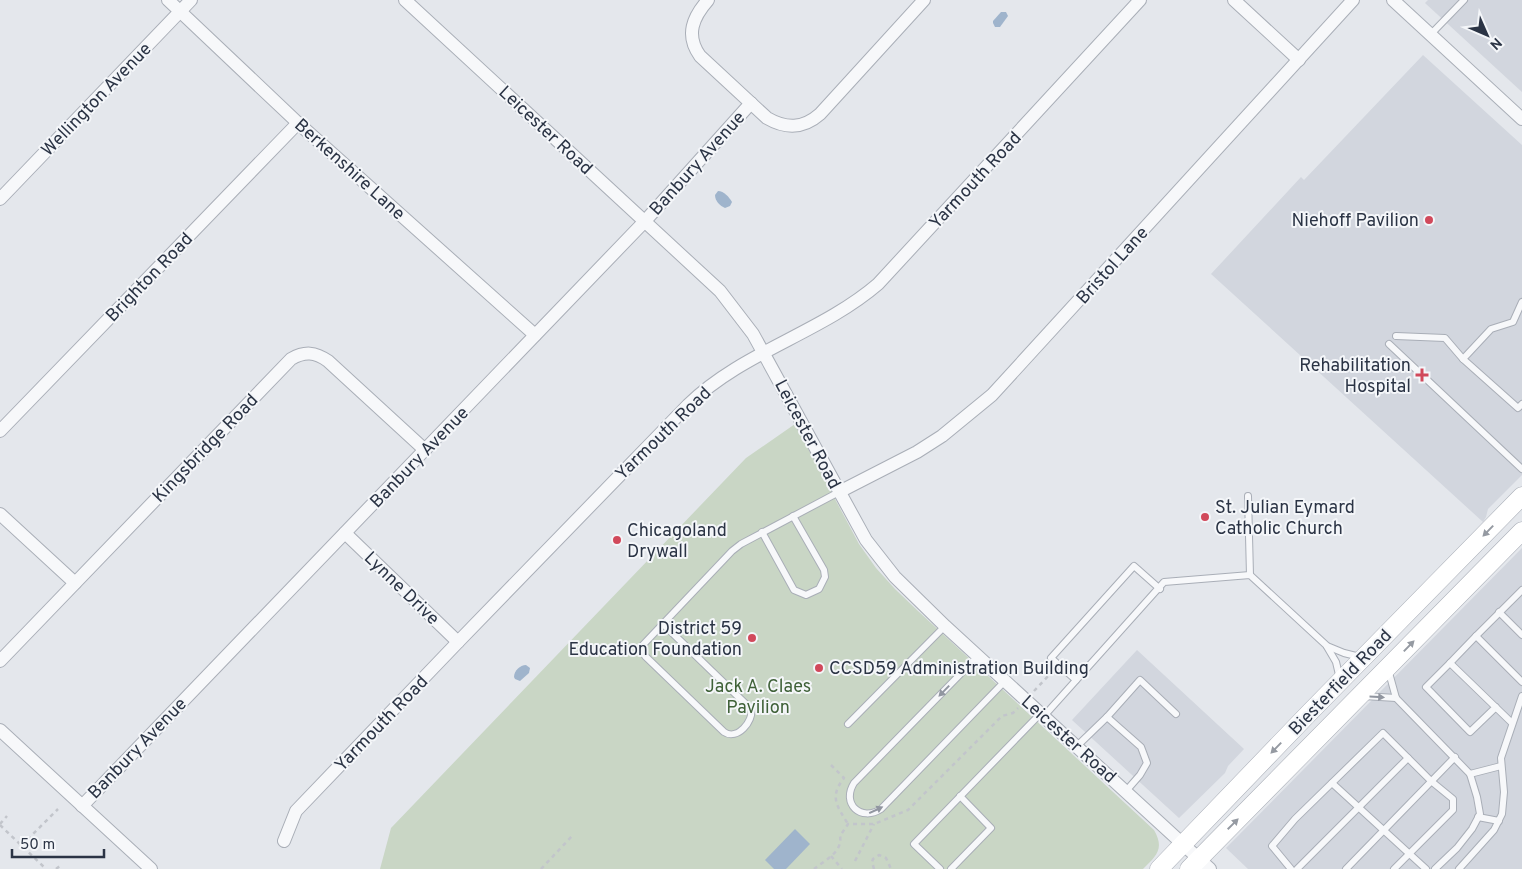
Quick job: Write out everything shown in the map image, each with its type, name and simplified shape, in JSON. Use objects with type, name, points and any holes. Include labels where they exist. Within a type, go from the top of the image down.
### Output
[{"type":"main road","name":"Biesterfield Road","points":[[1159,869],[1522,496]]},
{"type":"main road","name":"Biesterfield Road","points":[[1200,866],[1359,696],[1522,531]]},
{"type":"street","name":"Berkenshire Lane","points":[[168,0],[298,123],[535,335]]},
{"type":"street","name":"Wellington Avenue","points":[[0,198],[191,0]]},
{"type":"street","name":"Leicester Road","points":[[404,0],[720,291],[764,352],[866,540],[895,578],[1184,844],[1200,866]]},
{"type":"street","points":[[708,0],[695,16],[692,31],[695,48],[700,56],[767,118],[784,126],[806,124],[820,114],[924,0]]},
{"type":"street","name":"Yarmouth Road","points":[[284,841],[296,811],[696,397],[714,383],[764,352],[865,296],[1140,0]]},
{"type":"street","points":[[1234,0],[1299,60]]},
{"type":"street","name":"Bristol Lane","points":[[839,492],[917,452],[942,436],[992,395],[1353,0]]},
{"type":"street","points":[[1393,0],[1522,119]]},
{"type":"street","name":"Banbury Avenue","points":[[82,806],[644,221],[751,103]]},
{"type":"street","name":"Brighton Road","points":[[0,431],[298,123]]},
{"type":"street","name":"Kingsbridge Road","points":[[0,661],[290,359],[300,354],[318,355],[328,362],[425,450]]},
{"type":"street","points":[[0,514],[75,583]]},
{"type":"street","name":"Lynne Drive","points":[[345,534],[458,642]]},
{"type":"street","points":[[0,730],[151,869]]},
{"type":"lane","points":[[1431,34],[1464,0]]},
{"type":"lane","points":[[1463,359],[1491,329],[1512,322],[1522,302]]},
{"type":"lane","points":[[1396,336],[1445,338],[1463,359],[1518,408],[1522,404]]},
{"type":"lane","points":[[1389,344],[1522,469]]},
{"type":"lane","points":[[662,624],[751,709],[751,719],[738,734],[733,736],[724,732],[645,656],[640,648],[662,624],[732,551],[762,532],[839,492]]},
{"type":"lane","points":[[1248,496],[1250,576]]},
{"type":"lane","points":[[762,532],[794,590],[806,595],[813,593],[823,583],[824,570],[793,516]]},
{"type":"lane","points":[[1076,680],[1050,658],[1134,566],[1160,588]]},
{"type":"lane","points":[[940,869],[914,844],[1076,680],[1164,582],[1250,576],[1326,645],[1336,662],[1340,682]]},
{"type":"lane","points":[[1496,707],[1470,732],[1426,687],[1522,590]]},
{"type":"lane","points":[[1500,612],[1522,635]]},
{"type":"lane","points":[[848,724],[945,626]]},
{"type":"lane","points":[[1476,636],[1522,682]]},
{"type":"lane","points":[[1326,645],[1344,653],[1364,658]]},
{"type":"lane","points":[[978,656],[850,788],[851,802],[858,811],[870,814],[881,808],[1005,681]]},
{"type":"lane","points":[[1450,663],[1512,722]]},
{"type":"lane","points":[[1387,668],[1396,698],[1470,774],[1477,797],[1480,814],[1472,829],[1457,848],[1436,869]]},
{"type":"lane","points":[[1077,746],[1140,680],[1176,714]]},
{"type":"lane","points":[[1359,696],[1396,698]]},
{"type":"lane","points":[[1459,869],[1494,830],[1502,814],[1504,792],[1501,758],[1522,696]]},
{"type":"lane","points":[[1107,716],[1141,746],[1147,763],[1140,775],[1126,791]]},
{"type":"lane","points":[[1291,869],[1272,846],[1295,819],[1383,733],[1431,781],[1453,799],[1453,810],[1394,869]]},
{"type":"lane","points":[[1346,869],[1454,757]]},
{"type":"lane","points":[[1297,869],[1408,758]]},
{"type":"lane","points":[[1470,774],[1501,766]]},
{"type":"lane","points":[[1332,783],[1426,869]]},
{"type":"lane","points":[[951,869],[991,828],[960,796]]},
{"type":"lane","points":[[1478,817],[1498,821]]},
{"type":"path","points":[[848,824],[874,824],[914,806],[1002,716],[1013,713],[1058,665]]},
{"type":"path","points":[[831,765],[844,778],[837,787],[836,800],[838,808],[848,824]]},
{"type":"path","points":[[22,846],[58,809]]},
{"type":"path","points":[[7,816],[0,824],[46,869]]},
{"type":"path","points":[[814,869],[839,848],[840,836],[848,824]]},
{"type":"path","points":[[855,861],[874,824]]},
{"type":"path","points":[[541,869],[573,835]]},
{"type":"path","points":[[874,869],[873,859],[879,855],[886,858],[891,869]]},
{"type":"path","points":[[831,856],[842,869]]},
{"type":"path","points":[[56,869],[60,866]]},
{"type":"shaded area","points":[[1428,0],[1522,0],[1522,92],[1425,3]]},
{"type":"shaded area","name":"Rehabilitation Hospital","points":[[1423,55],[1522,145],[1522,475],[1488,509],[1483,522],[1211,274],[1301,177],[1304,180]]},
{"type":"shaded area","points":[[1522,548],[1522,869],[1248,869],[1226,848]]},
{"type":"shaded area","points":[[1137,650],[1244,749],[1228,766],[1225,773],[1179,818],[1072,720]]},
{"type":"green space","name":"Jack A. Claes Pavilion","points":[[795,424],[859,544],[876,568],[918,611],[1154,830],[1159,847],[1152,860],[1143,869],[380,869],[391,828],[746,458]]},
{"type":"water","points":[[1001,12],[1006,12],[1008,16],[1000,27],[995,27],[993,21]]},
{"type":"water","points":[[718,191],[724,193],[729,198],[732,202],[730,206],[725,208],[718,203],[715,195]]},
{"type":"water","points":[[526,665],[530,668],[529,673],[520,681],[515,679],[516,671]]},
{"type":"water","points":[[795,829],[810,844],[786,869],[774,869],[765,860]]},
{"type":"place","name":"Niehoff Pavilion","points":[[1429,220]]},
{"type":"place","name":"Rehabilitation Hospital","points":[[1422,375]]},
{"type":"place","name":"St. Julian Eymard Catholic Church","points":[[1205,517]]},
{"type":"place","name":"Chicagoland Drywall","points":[[617,540]]},
{"type":"place","name":"District 59 Education Foundation","points":[[752,638]]},
{"type":"place","name":"CCSD59 Administration Building","points":[[819,668]]}]
